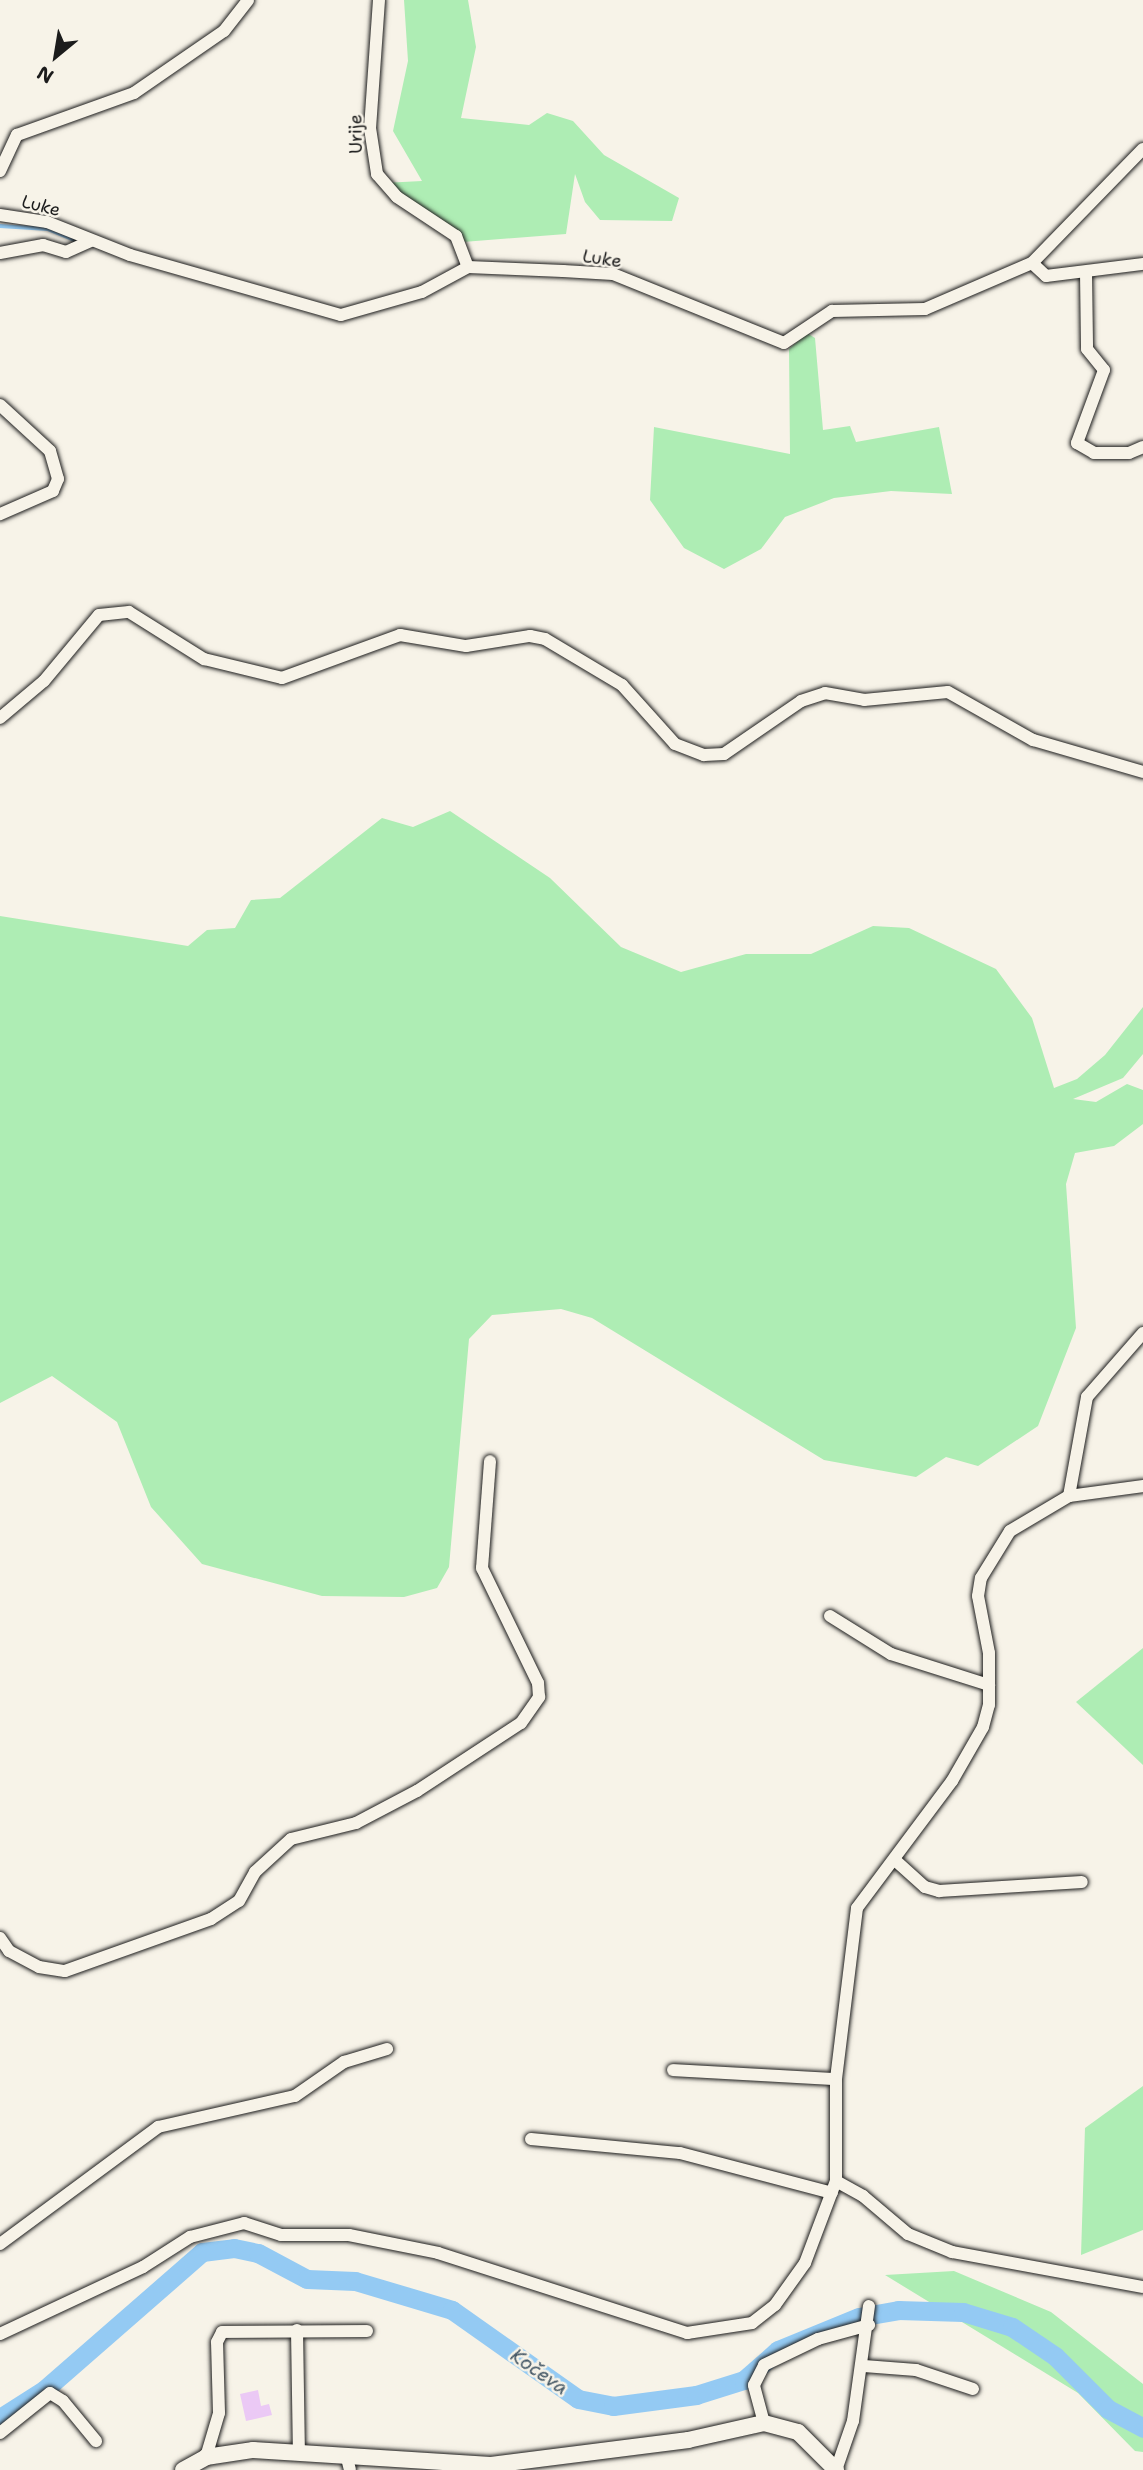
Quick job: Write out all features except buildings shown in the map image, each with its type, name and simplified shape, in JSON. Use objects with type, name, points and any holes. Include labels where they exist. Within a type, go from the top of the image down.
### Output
[{"type":"main road","points":[[194,2465],[299,2451],[348,2462],[491,2465],[688,2440],[764,2423],[799,2432],[836,2470]]},
{"type":"street","points":[[0,171],[18,135],[134,93],[225,31],[248,0]]},
{"type":"street","name":"Urije","points":[[379,0],[370,128],[377,174],[397,197],[456,236],[468,267]]},
{"type":"street","name":"Luke","points":[[0,215],[47,222],[90,241],[341,314],[422,292],[468,267],[612,274],[784,343],[832,312],[925,309],[1032,263],[1143,149]]},
{"type":"street","points":[[0,253],[43,245],[66,251],[90,241]]},
{"type":"street","points":[[1032,263],[1046,276],[1086,274],[1143,264]]},
{"type":"street","points":[[1086,274],[1087,349],[1104,370],[1077,443],[1094,453],[1129,453],[1143,447]]},
{"type":"street","points":[[0,405],[50,451],[58,480],[53,491],[0,514]]},
{"type":"street","points":[[0,718],[44,681],[99,615],[129,612],[204,660],[282,678],[400,635],[466,646],[530,635],[545,639],[622,685],[675,744],[704,755],[724,754],[801,701],[825,692],[864,700],[948,692],[1033,740],[1143,772]]},
{"type":"street","points":[[1069,1496],[1087,1397],[1143,1333]]},
{"type":"street","points":[[0,1938],[9,1951],[39,1967],[65,1971],[211,1919],[239,1901],[256,1872],[291,1839],[356,1823],[417,1791],[521,1723],[539,1697],[538,1683],[482,1568],[490,1461]]},
{"type":"street","points":[[0,2334],[143,2267],[190,2237],[244,2223],[281,2235],[383,2240],[627,2312],[665,2328],[719,2332],[752,2323],[775,2305],[805,2263],[834,2187],[836,2078],[857,1908],[896,1861],[974,1745],[989,1705],[978,1596],[981,1578],[1010,1531],[1069,1496],[1143,1486]]},
{"type":"street","points":[[831,1616],[891,1654],[989,1685]]},
{"type":"street","points":[[896,1861],[925,1887],[939,1891],[1082,1882]]},
{"type":"street","points":[[0,2244],[158,2127],[295,2096],[345,2062],[387,2049]]},
{"type":"street","points":[[673,2070],[836,2078]]},
{"type":"street","points":[[531,2139],[680,2153],[834,2187],[863,2196],[908,2234],[951,2252],[1143,2287]]},
{"type":"street","points":[[836,2470],[864,2366],[869,2307]]},
{"type":"street","points":[[764,2423],[754,2385],[764,2365],[818,2339],[869,2323]]},
{"type":"street","points":[[297,2330],[299,2451]]},
{"type":"street","points":[[194,2465],[219,2413],[217,2342],[222,2332],[367,2331]]},
{"type":"street","points":[[864,2366],[916,2370],[973,2389]]},
{"type":"street","points":[[0,2433],[50,2393],[63,2401],[96,2441]]},
{"type":"green space","points":[[404,0],[468,0],[476,47],[461,118],[529,125],[547,113],[573,121],[604,155],[679,198],[672,221],[600,220],[585,202],[575,174],[566,234],[463,242],[383,183],[422,181],[393,131],[408,61]]},
{"type":"green space","points":[[807,333],[815,338],[823,430],[850,426],[856,442],[939,427],[952,494],[891,491],[834,498],[785,517],[761,549],[724,569],[684,548],[650,500],[654,427],[790,454],[789,349]]},
{"type":"green space","points":[[450,811],[550,878],[621,947],[681,972],[746,954],[811,954],[873,926],[909,928],[996,969],[1032,1018],[1054,1088],[1077,1079],[1105,1055],[1143,1007],[1143,1054],[1123,1078],[1073,1099],[1096,1102],[1127,1084],[1143,1090],[1143,1124],[1114,1146],[1075,1153],[1066,1184],[1076,1328],[1038,1426],[978,1466],[946,1457],[916,1477],[824,1460],[592,1318],[561,1309],[492,1315],[469,1339],[449,1567],[437,1588],[404,1597],[322,1596],[202,1564],[151,1507],[117,1422],[52,1376],[0,1403],[0,916],[188,946],[207,930],[235,928],[251,900],[280,898],[382,818],[413,827]]},
{"type":"green space","points":[[1143,1648],[1143,1765],[1076,1702]]},
{"type":"green space","points":[[1143,2086],[1143,2230],[1081,2255],[1085,2128]]},
{"type":"green space","points":[[954,2271],[1051,2312],[1143,2384],[1143,2452],[1135,2451],[1078,2393],[885,2275]]},
{"type":"waterway","points":[[0,226],[48,229],[75,240]]},
{"type":"waterway","name":"Kočeva","points":[[0,2418],[44,2390],[202,2252],[234,2248],[258,2253],[307,2279],[355,2281],[452,2310],[578,2399],[613,2406],[696,2395],[744,2380],[778,2350],[859,2317],[898,2310],[963,2312],[1012,2327],[1055,2356],[1108,2409],[1143,2428]]}]
